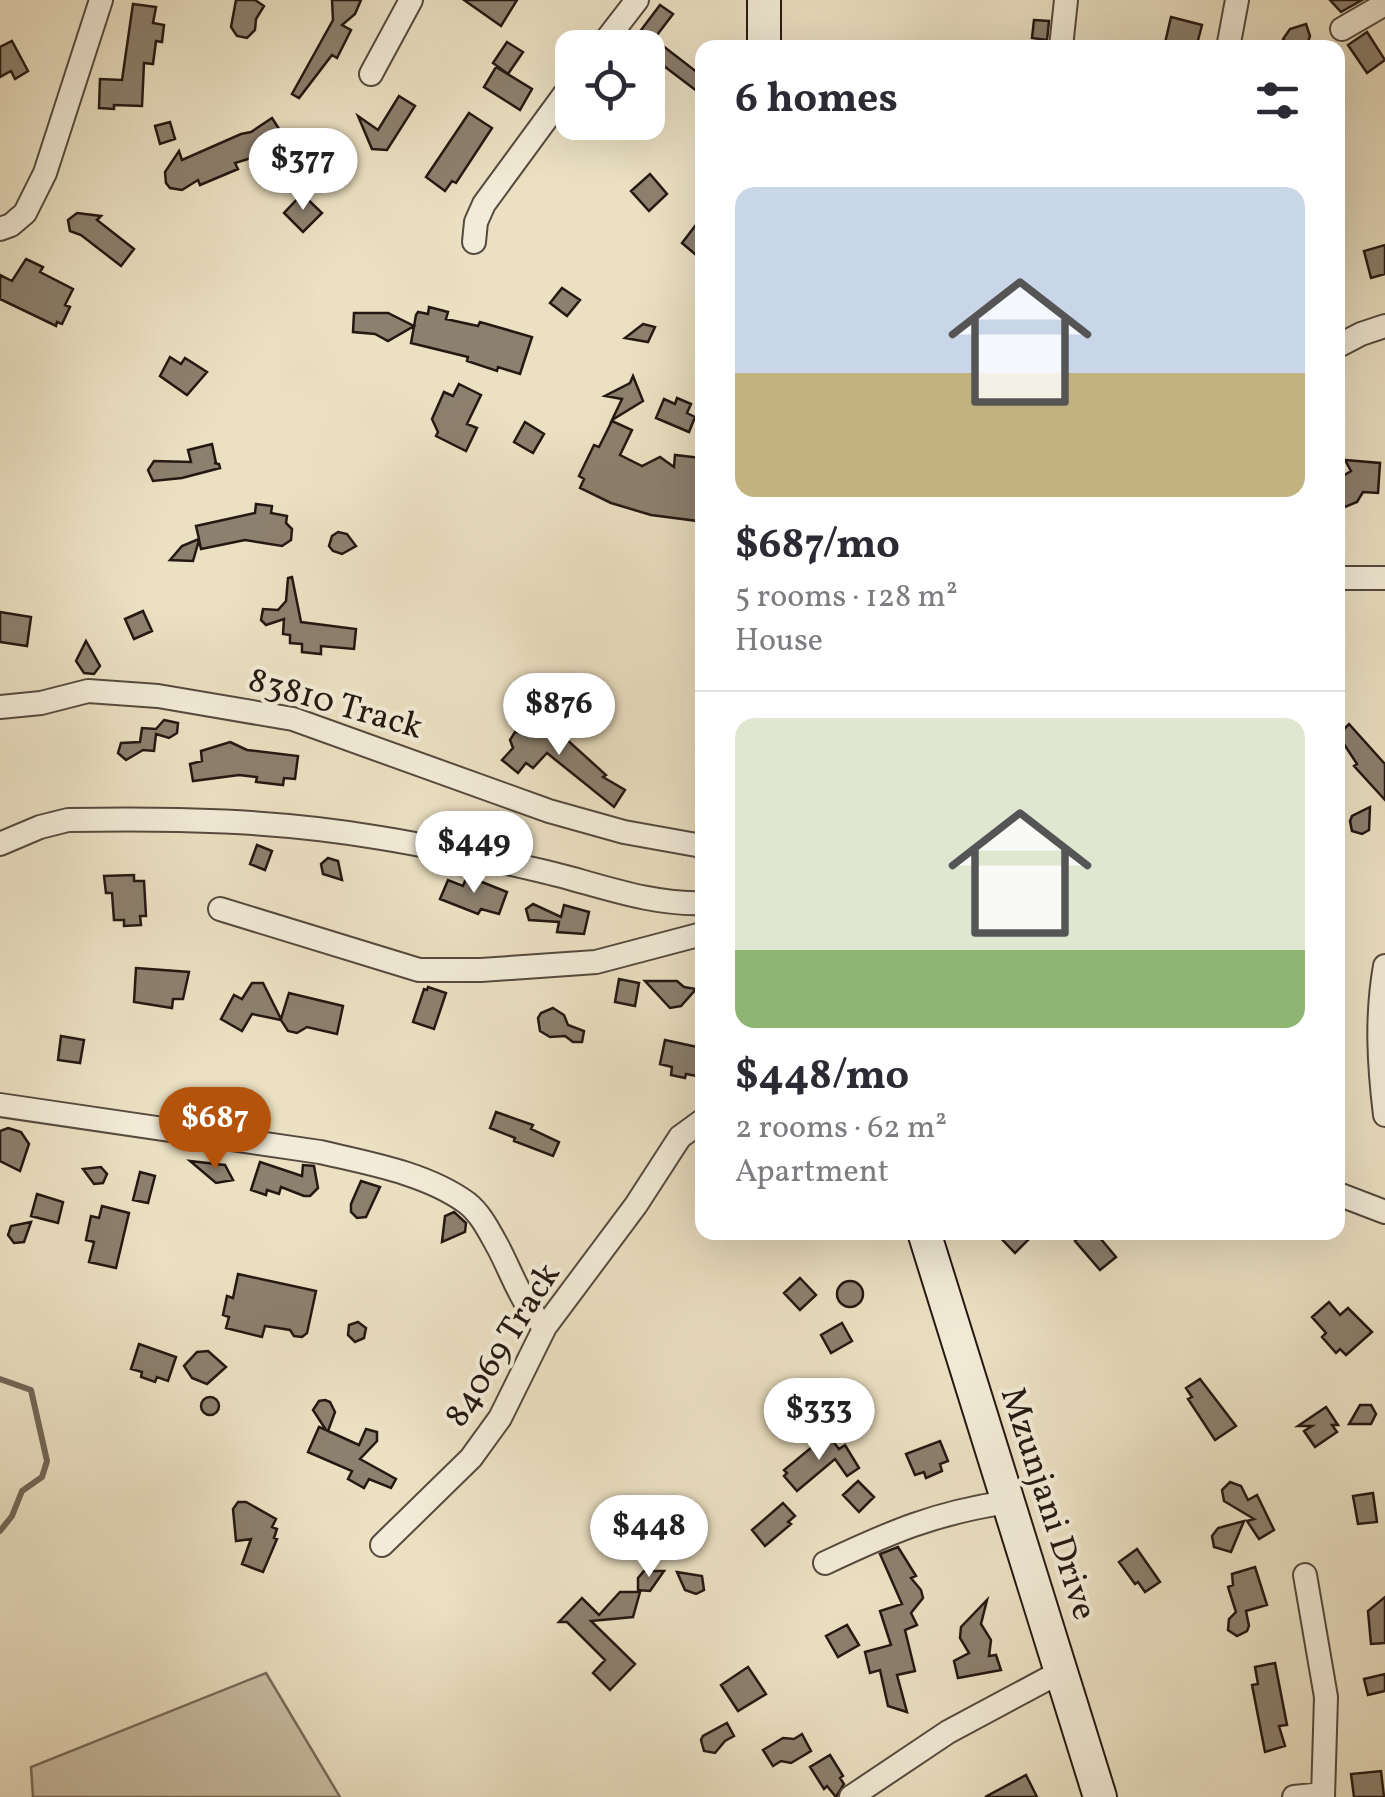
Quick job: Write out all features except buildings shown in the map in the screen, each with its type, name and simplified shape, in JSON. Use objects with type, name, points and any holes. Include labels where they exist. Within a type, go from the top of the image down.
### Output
[{"type":"main road","points":[[764,0],[764,40]]},
{"type":"main road","name":"Mzunjani Drive","points":[[926,1240],[1100,1797]]},
{"type":"street","points":[[0,230],[26,214],[45,173],[101,0]]},
{"type":"street","points":[[371,74],[410,0]]},
{"type":"street","points":[[614,30],[637,0]]},
{"type":"street","points":[[1063,40],[1066,0]]},
{"type":"street","points":[[1229,40],[1236,0]]},
{"type":"street","points":[[1342,29],[1385,4]]},
{"type":"street","points":[[474,242],[476,222],[484,204],[555,107]]},
{"type":"street","points":[[1345,342],[1385,326]]},
{"type":"street","points":[[1345,578],[1385,578]]},
{"type":"street","name":"83810 Track","points":[[0,706],[41,703],[88,691],[158,696],[279,716],[339,733],[576,819],[695,844]]},
{"type":"street","points":[[0,844],[68,820],[263,824],[381,838],[547,872],[585,884],[695,902]]},
{"type":"street","points":[[220,909],[419,970],[538,968],[596,962],[695,936]]},
{"type":"street","points":[[1385,966],[1378,1038],[1385,1115]]},
{"type":"street","points":[[0,1104],[320,1152],[367,1163],[447,1191],[469,1204],[483,1220],[521,1297],[545,1326]]},
{"type":"street","name":"84069 Track","points":[[382,1546],[472,1458],[500,1418],[545,1326],[636,1205],[680,1137],[695,1125]]},
{"type":"street","points":[[1345,1196],[1384,1209]]},
{"type":"street","points":[[825,1563],[916,1521],[1008,1502]]},
{"type":"street","points":[[1294,1797],[1323,1796],[1326,1697],[1305,1575]]},
{"type":"street","points":[[851,1797],[948,1732],[1062,1672]]},
{"type":"shaded area","points":[[266,1673],[340,1797],[33,1797],[31,1767]]},
{"type":"waterway","points":[[0,1379],[31,1390],[47,1461],[42,1477],[22,1491],[12,1516],[0,1531]]}]
